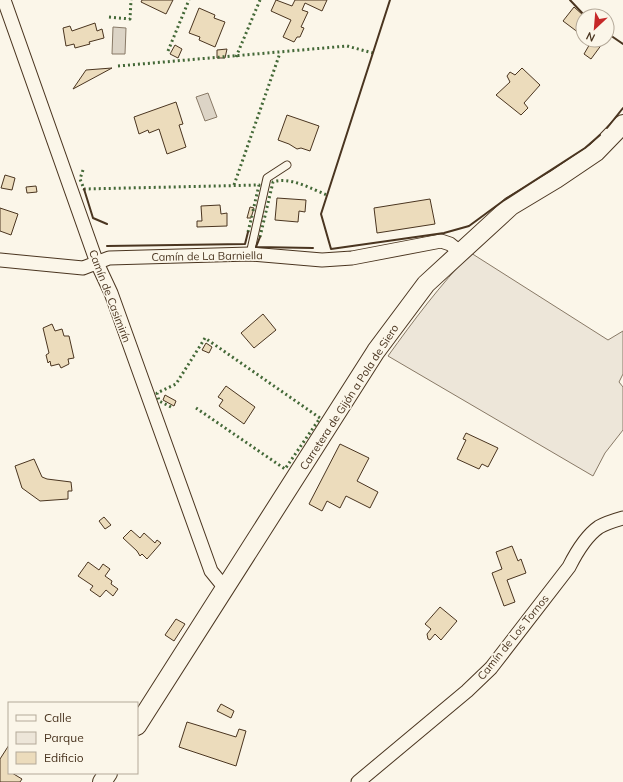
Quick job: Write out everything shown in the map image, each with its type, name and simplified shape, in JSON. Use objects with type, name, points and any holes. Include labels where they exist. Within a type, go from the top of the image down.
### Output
[{"type":"street","name":"Camín de Casimirín","points":[[4,0],[97,263],[111,293],[211,572],[224,587]]},
{"type":"street","name":"Carretera de Gijón a Pola de Siero","points":[[138,724],[224,587],[376,351],[426,284],[511,206],[556,179],[596,152],[623,124]]},
{"type":"street","name":"Camín de La Barniella","points":[[0,260],[83,268],[109,258],[250,254],[322,260],[352,258],[441,241],[450,244],[460,252]]},
{"type":"street","name":"Camín de Los Tornos","points":[[358,782],[467,691],[490,668],[570,567],[575,555],[586,541],[600,527],[623,518]]},
{"type":"lane","points":[[250,254],[267,178],[287,165]]},
{"type":"green space","points":[[471,253],[608,340],[623,331],[623,374],[619,382],[623,387],[623,430],[605,453],[593,476],[388,356],[438,290]]},
{"type":"shaded area","points":[[113,27],[126,28],[125,54],[112,54]]},
{"type":"shaded area","points":[[208,93],[217,117],[205,121],[196,97]]},
{"type":"building","points":[[142,0],[173,0],[166,14],[141,2]]},
{"type":"building","points":[[276,0],[292,6],[295,0],[327,0],[322,11],[305,3],[302,10],[308,12],[301,27],[304,28],[300,37],[297,37],[294,42],[283,37],[291,20],[271,11]]},
{"type":"building","points":[[574,7],[575,30],[563,21]]},
{"type":"building","points":[[199,8],[215,15],[214,18],[225,22],[215,47],[199,40],[200,37],[189,33]]},
{"type":"building","points":[[95,23],[97,31],[102,29],[104,38],[75,48],[74,44],[66,46],[63,28],[70,26],[72,31]]},
{"type":"building","points":[[175,45],[182,49],[178,58],[170,54]]},
{"type":"building","points":[[588,48],[599,48],[591,59],[584,54]]},
{"type":"building","points":[[227,49],[225,58],[217,58],[217,50]]},
{"type":"building","points":[[112,68],[73,89],[86,70]]},
{"type":"building","points":[[522,68],[540,85],[524,103],[528,108],[521,115],[496,95],[510,82],[507,76],[510,72],[515,75]]},
{"type":"building","points":[[176,102],[183,124],[179,125],[186,147],[167,154],[159,129],[149,133],[148,130],[139,134],[134,117]]},
{"type":"building","points":[[287,115],[319,126],[310,151],[301,148],[297,149],[278,140]]},
{"type":"building","points":[[5,175],[15,178],[12,190],[1,188]]},
{"type":"building","points":[[36,186],[37,192],[27,193],[26,187]]},
{"type":"building","points":[[277,198],[306,200],[305,212],[299,211],[298,222],[275,220]]},
{"type":"building","points":[[430,199],[435,224],[377,233],[374,208]]},
{"type":"building","points":[[220,205],[221,214],[227,213],[227,226],[197,227],[197,221],[202,221],[201,206]]},
{"type":"building","points":[[250,207],[254,208],[251,218],[247,218]]},
{"type":"building","points":[[0,208],[18,214],[11,235],[0,231]]},
{"type":"building","points":[[263,314],[276,330],[254,348],[241,333]]},
{"type":"building","points":[[52,324],[55,331],[62,329],[64,336],[69,336],[74,358],[68,359],[69,364],[61,368],[59,364],[51,366],[50,361],[48,363],[46,355],[49,353],[43,328]]},
{"type":"building","points":[[206,343],[212,347],[209,353],[202,350]]},
{"type":"building","points":[[226,386],[255,407],[244,424],[219,406],[223,400],[218,397]]},
{"type":"building","points":[[165,395],[176,401],[174,406],[163,400]]},
{"type":"building","points":[[466,433],[498,448],[488,467],[482,464],[479,469],[457,459],[466,440],[463,439]]},
{"type":"building","points":[[340,444],[369,458],[357,481],[378,492],[370,508],[346,496],[340,508],[327,501],[322,511],[309,504]]},
{"type":"building","points":[[34,459],[42,477],[71,482],[72,491],[68,491],[68,499],[40,501],[22,488],[15,466]]},
{"type":"building","points":[[104,517],[111,525],[105,529],[99,521]]},
{"type":"building","points":[[131,530],[140,538],[144,533],[155,543],[157,540],[161,543],[147,559],[142,554],[140,556],[137,551],[123,538]]},
{"type":"building","points":[[512,546],[518,561],[521,559],[526,573],[507,580],[515,602],[504,606],[492,573],[502,569],[496,552]]},
{"type":"building","points":[[88,562],[99,570],[103,564],[110,569],[105,576],[112,581],[111,584],[118,589],[113,596],[106,590],[100,597],[90,590],[93,586],[78,576]]},
{"type":"building","points":[[440,607],[457,621],[441,640],[435,634],[430,640],[428,639],[427,634],[431,629],[425,624]]},
{"type":"building","points":[[176,619],[185,624],[174,641],[165,635]]},
{"type":"building","points":[[221,704],[234,711],[231,718],[217,711]]},
{"type":"building","points":[[187,722],[236,737],[239,729],[246,731],[236,766],[179,747]]},
{"type":"building","points":[[8,747],[8,774],[14,774],[22,779],[20,782],[0,782],[0,759]]},
{"type":"hedge","points":[[109,17],[130,19],[131,0]]},
{"type":"hedge","points":[[168,51],[189,0]]},
{"type":"hedge","points":[[236,57],[260,0]]},
{"type":"hedge","points":[[118,66],[347,46],[373,53]]},
{"type":"hedge","points":[[234,185],[280,53]]},
{"type":"hedge","points":[[83,170],[80,179],[84,189],[259,185],[253,211]]},
{"type":"hedge","points":[[260,237],[273,182],[293,182],[327,195]]},
{"type":"hedge","points":[[248,232],[252,216]]},
{"type":"hedge","points":[[171,407],[159,401],[157,393],[176,384],[205,338],[320,418],[285,469],[196,408]]},
{"type":"wall","points":[[390,0],[321,214],[331,249],[444,233],[469,226],[503,201],[585,148],[600,135]]},
{"type":"wall","points":[[570,0],[578,8]]},
{"type":"wall","points":[[615,38],[623,44]]},
{"type":"wall","points":[[607,128],[623,108]]},
{"type":"wall","points":[[84,189],[93,218],[107,224]]},
{"type":"wall","points":[[107,246],[245,244],[248,232]]},
{"type":"wall","points":[[260,237],[256,247],[313,248]]}]
